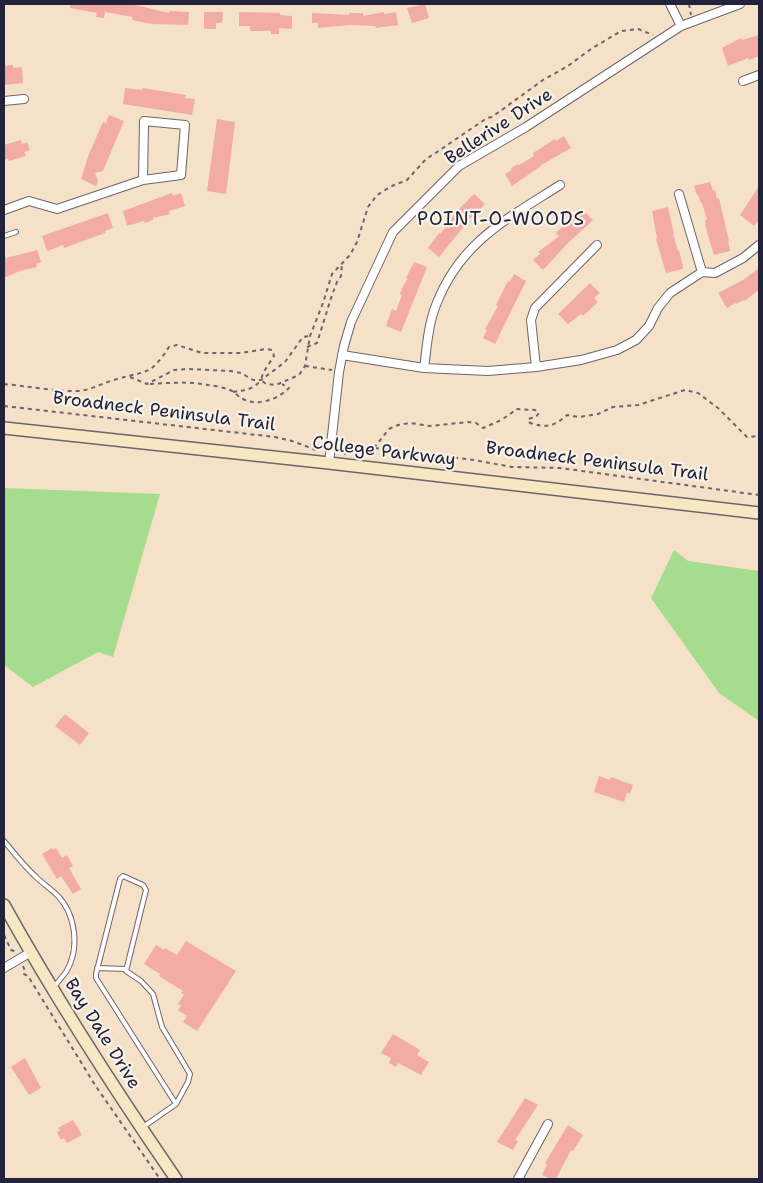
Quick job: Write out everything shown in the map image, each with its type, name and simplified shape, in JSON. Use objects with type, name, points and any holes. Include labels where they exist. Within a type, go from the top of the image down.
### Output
[{"type":"main road","name":"College Parkway","points":[[4,428],[329,463],[759,513]]},
{"type":"main road","name":"Bay Dale Drive","points":[[4,905],[52,989],[176,1179]]},
{"type":"street","points":[[670,4],[681,26]]},
{"type":"street","name":"Bellerive Drive","points":[[329,463],[342,354],[351,322],[393,232],[459,166],[526,126],[681,26],[740,4]]},
{"type":"street","points":[[744,81],[759,75]]},
{"type":"street","points":[[4,101],[24,99]]},
{"type":"street","points":[[4,210],[29,201],[57,209],[143,180],[181,175],[185,125],[144,121],[143,180]]},
{"type":"street","points":[[424,368],[429,330],[435,306],[446,282],[467,251],[494,228],[560,185]]},
{"type":"street","points":[[679,194],[702,272]]},
{"type":"street","points":[[536,368],[532,327],[535,308],[597,245]]},
{"type":"street","points":[[342,354],[424,368],[488,371],[536,368],[581,360],[617,350],[636,340],[649,326],[658,308],[670,293],[702,272],[715,273],[743,258],[759,245]]},
{"type":"street","points":[[4,968],[31,952]]},
{"type":"street","points":[[518,1179],[548,1124]]},
{"type":"lane","points":[[4,236],[16,232]]},
{"type":"lane","points":[[4,841],[34,875],[58,896],[69,910],[73,920],[74,943],[67,970],[52,989]]},
{"type":"lane","points":[[141,1128],[176,1104],[188,1082],[190,1074],[162,1026],[160,1013],[153,994],[149,988],[126,971],[146,890],[143,885],[123,876],[120,879],[96,978],[176,1104]]},
{"type":"lane","points":[[97,968],[126,968]]},
{"type":"path","points":[[147,384],[174,370],[188,369],[232,371],[241,373],[253,380],[261,380],[266,384],[276,385],[299,375],[305,366],[310,336],[332,274],[350,255],[357,242],[364,215],[377,195],[407,180],[426,159],[487,118],[492,117],[543,80],[621,31],[638,29],[652,34],[659,40]]},
{"type":"path","points":[[308,347],[317,343],[336,282],[341,276],[342,263]]},
{"type":"path","points":[[233,392],[248,390],[256,386],[261,380],[279,368],[303,338],[310,336]]},
{"type":"path","points":[[4,384],[81,391],[155,368],[169,347],[177,346],[202,353],[241,353],[266,349],[272,350],[274,356],[263,373],[261,380]]},
{"type":"path","points":[[305,366],[339,372]]},
{"type":"path","points":[[130,377],[147,384],[186,382],[207,384],[233,392],[243,400],[263,401],[281,396],[289,388],[281,383]]},
{"type":"path","points":[[374,448],[389,429],[398,425],[410,423],[430,426],[468,422],[483,428],[494,422],[500,422],[516,409],[535,410],[539,413],[536,417],[528,419],[530,423],[548,427],[567,416],[579,417],[598,414],[613,407],[638,405],[685,390],[698,393],[718,408],[747,437],[759,436]]},
{"type":"path","name":"Broadneck Peninsula Trail","points":[[4,406],[275,437],[319,451]]},
{"type":"path","name":"Broadneck Peninsula Trail","points":[[343,455],[365,447],[474,460],[512,467],[560,468],[759,495]]},
{"type":"path","points":[[4,935],[11,950],[14,951],[19,959],[25,971],[24,974],[28,976],[95,1085],[160,1179]]},
{"type":"green space","points":[[4,488],[160,494],[113,657],[98,652],[33,687],[4,665]]},
{"type":"green space","points":[[674,550],[688,561],[759,571],[759,721],[719,693],[651,598]]},
{"type":"building","points":[[70,4],[124,4],[169,13],[169,11],[189,12],[188,25],[152,24],[132,20],[133,17],[105,12],[104,18],[96,17],[97,13],[70,8]]},
{"type":"building","points":[[425,4],[429,18],[412,23],[407,8]]},
{"type":"building","points":[[204,12],[223,12],[222,23],[216,23],[216,29],[204,29]]},
{"type":"building","points":[[239,12],[280,13],[280,15],[292,16],[292,29],[279,28],[279,34],[271,34],[271,31],[250,31],[250,26],[239,26]]},
{"type":"building","points":[[384,12],[384,14],[396,12],[398,25],[376,28],[375,26],[349,25],[318,28],[318,23],[312,23],[312,13],[349,15],[349,13],[363,13],[363,16]]},
{"type":"building","points":[[759,35],[759,56],[728,66],[722,48],[741,38],[742,40]]},
{"type":"building","points":[[13,65],[13,68],[22,67],[23,83],[4,85],[4,66]]},
{"type":"building","points":[[125,88],[142,90],[143,88],[186,95],[185,98],[195,99],[192,115],[123,104]]},
{"type":"building","points":[[109,115],[124,121],[103,171],[95,173],[98,181],[96,186],[81,179],[89,154],[103,122],[106,123]]},
{"type":"building","points":[[217,119],[235,122],[226,194],[207,191]]},
{"type":"building","points":[[564,136],[571,148],[541,165],[512,186],[505,174],[512,170],[511,168],[534,156],[533,153],[555,139],[556,141]]},
{"type":"building","points":[[21,140],[22,144],[27,142],[30,150],[24,152],[26,156],[9,161],[8,159],[4,160],[4,145]]},
{"type":"building","points":[[710,182],[713,191],[715,190],[717,199],[719,198],[730,251],[714,255],[706,229],[705,220],[707,220],[694,186]]},
{"type":"building","points":[[759,186],[759,220],[754,226],[740,215]]},
{"type":"building","points":[[172,193],[173,196],[181,193],[185,206],[169,211],[170,214],[153,218],[153,220],[145,223],[144,221],[127,226],[123,211]]},
{"type":"building","points":[[474,194],[485,204],[478,209],[439,257],[428,248]]},
{"type":"building","points":[[668,207],[683,269],[666,273],[656,239],[652,211]]},
{"type":"building","points":[[583,210],[593,220],[543,270],[533,260],[540,254],[538,252],[559,236],[556,233]]},
{"type":"building","points":[[108,213],[113,228],[105,231],[105,233],[64,248],[63,245],[47,251],[42,236]]},
{"type":"building","points":[[37,250],[41,262],[36,264],[37,267],[20,271],[4,278],[4,254],[7,260],[10,257]]},
{"type":"building","points":[[414,262],[427,267],[401,332],[386,326],[392,309],[396,311],[402,295],[400,294]]},
{"type":"building","points":[[759,268],[759,290],[744,301],[735,303],[727,308],[718,293],[743,280]]},
{"type":"building","points":[[514,274],[526,281],[495,344],[483,338],[487,330],[485,329],[498,306],[496,305],[508,281],[510,282]]},
{"type":"building","points":[[590,283],[600,293],[594,298],[598,302],[583,316],[581,314],[568,324],[558,314]]},
{"type":"building","points":[[65,714],[89,733],[80,745],[55,726]]},
{"type":"building","points":[[599,776],[610,780],[611,777],[633,785],[630,794],[627,793],[624,802],[594,792]]},
{"type":"building","points":[[52,848],[53,850],[56,848],[62,858],[67,855],[73,866],[69,868],[81,889],[73,894],[61,876],[57,879],[42,854]]},
{"type":"building","points":[[186,941],[236,971],[197,1031],[183,1022],[187,1016],[178,1010],[181,1006],[178,1004],[184,995],[181,993],[183,991],[144,964],[156,945],[177,955]]},
{"type":"building","points":[[393,1034],[420,1050],[417,1055],[429,1062],[421,1075],[398,1063],[396,1067],[389,1063],[391,1058],[381,1053]]},
{"type":"building","points":[[25,1058],[41,1088],[29,1095],[11,1067]]},
{"type":"building","points":[[525,1098],[538,1105],[515,1140],[518,1141],[513,1150],[497,1142]]},
{"type":"building","points":[[73,1120],[82,1135],[67,1143],[64,1138],[61,1140],[57,1132],[60,1131],[58,1128]]},
{"type":"building","points":[[568,1125],[583,1135],[573,1151],[571,1150],[556,1179],[550,1179],[542,1175],[547,1164],[545,1163]]},
{"type":"district","name":"POINT-O-WOODS","points":[[501,220]]}]
